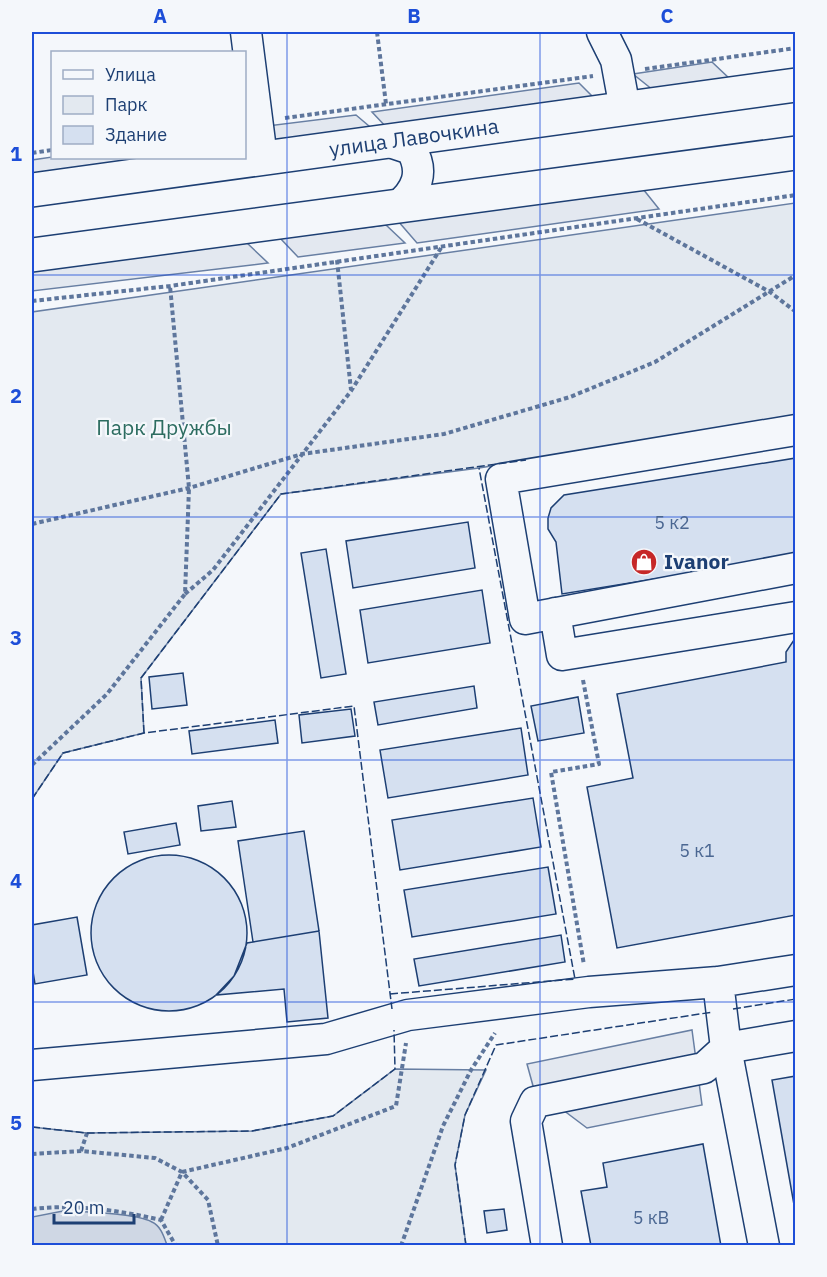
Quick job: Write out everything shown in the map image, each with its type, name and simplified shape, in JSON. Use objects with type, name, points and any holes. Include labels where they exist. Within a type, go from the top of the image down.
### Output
[{"type":"main road","name":"улица Лавочкина","points":[[32,190],[795,85]]},
{"type":"main road","points":[[32,255],[795,153]]},
{"type":"street","points":[[246,32],[262,158]]},
{"type":"street","points":[[602,32],[613,50],[625,109]]},
{"type":"street","points":[[387,141],[411,149],[419,170],[417,182],[410,197],[397,207]]},
{"type":"street","points":[[795,430],[501,479],[525,619],[795,568]]},
{"type":"street","points":[[555,613],[562,655],[795,617]]},
{"type":"street","points":[[32,1065],[326,1040],[408,1016],[589,992],[718,982],[795,970]]},
{"type":"street","points":[[718,982],[726,1048],[764,1245]]},
{"type":"street","points":[[547,1245],[526,1120],[534,1102],[704,1068],[726,1048],[795,1036]]},
{"type":"path","points":[[377,32],[386,104]]},
{"type":"path","points":[[257,121],[795,48]]},
{"type":"path","points":[[32,153],[51,150]]},
{"type":"path","points":[[32,301],[170,286],[795,195]]},
{"type":"path","points":[[636,218],[770,292],[795,312]]},
{"type":"path","points":[[32,765],[107,694],[185,594],[213,570],[351,391],[441,247]]},
{"type":"path","points":[[337,260],[351,391]]},
{"type":"path","points":[[32,524],[189,488],[302,454],[444,434],[570,398],[655,362],[795,275]]},
{"type":"path","points":[[170,286],[189,488],[185,594]]},
{"type":"path","points":[[578,653],[599,764],[550,772],[589,992]]},
{"type":"path","points":[[401,1245],[443,1126],[471,1070],[515,1002]]},
{"type":"path","points":[[182,1172],[287,1148],[396,1106],[404,1069],[408,1016]]},
{"type":"path","points":[[81,1151],[87,1133]]},
{"type":"path","points":[[32,1154],[81,1151],[155,1158],[182,1172],[208,1200],[218,1245]]},
{"type":"path","points":[[161,1220],[182,1172]]},
{"type":"path","points":[[32,1209],[76,1206],[161,1220],[176,1245]]},
{"type":"green space","name":"Парк Дружбы","points":[[795,203],[795,416],[479,468],[281,494],[141,678],[144,733],[63,753],[32,799],[32,312]]},
{"type":"green space","points":[[395,1069],[486,1070],[465,1115],[455,1165],[466,1245],[32,1246],[32,1127],[87,1133],[252,1131],[333,1116]]},
{"type":"shaded area","points":[[712,62],[731,80],[653,90],[633,74]]},
{"type":"shaded area","points":[[579,83],[598,102],[388,129],[372,112]]},
{"type":"shaded area","points":[[356,115],[376,132],[275,145],[259,127]]},
{"type":"shaded area","points":[[51,157],[51,159],[150,159],[32,180],[32,160]]},
{"type":"shaded area","points":[[643,189],[659,209],[417,243],[398,221]]},
{"type":"shaded area","points":[[386,225],[405,243],[298,257],[280,238]]},
{"type":"shaded area","points":[[247,243],[268,263],[32,291],[32,271]]},
{"type":"shaded area","points":[[692,1030],[702,1105],[587,1128],[563,1110],[541,1115],[527,1064]]},
{"type":"shaded area","points":[[63,1211],[144,1219],[158,1226],[167,1245],[32,1245],[32,1217]]},
{"type":"building","points":[[796,458],[796,556],[562,594],[556,542],[548,529],[548,518],[551,508],[564,495]]},
{"type":"building","points":[[468,522],[475,568],[353,588],[346,541]]},
{"type":"building","points":[[326,549],[346,674],[321,678],[301,553]]},
{"type":"building","points":[[482,590],[490,643],[368,663],[360,610]]},
{"type":"building","points":[[796,637],[796,915],[617,948],[587,787],[633,778],[617,694],[786,662],[786,652]]},
{"type":"building","points":[[183,673],[187,705],[152,709],[149,677]]},
{"type":"building","points":[[474,686],[477,708],[378,725],[374,702]]},
{"type":"building","points":[[578,697],[584,733],[538,741],[531,706]]},
{"type":"building","points":[[351,709],[355,736],[302,743],[299,715]]},
{"type":"building","points":[[275,720],[278,743],[192,754],[189,731]]},
{"type":"building","points":[[521,728],[528,775],[388,798],[380,750]]},
{"type":"building","points":[[533,798],[541,847],[400,870],[392,820]]},
{"type":"building","points":[[232,801],[236,827],[201,831],[198,806]]},
{"type":"building","points":[[176,823],[180,845],[128,854],[124,832]]},
{"type":"building","points":[[304,831],[319,931],[253,942],[238,841]]},
{"type":"building","points":[[169,855],[199,861],[224,878],[241,903],[247,933],[241,963],[224,988],[199,1005],[169,1011],[139,1005],[114,988],[97,963],[91,933],[97,903],[114,878],[139,861]]},
{"type":"building","points":[[548,867],[556,914],[412,937],[404,890]]},
{"type":"building","points":[[77,917],[87,975],[35,984],[32,965],[32,925]]},
{"type":"building","points":[[319,931],[328,1018],[287,1022],[284,989],[216,995],[234,976],[247,943]]},
{"type":"building","points":[[561,935],[565,962],[419,986],[414,959]]},
{"type":"building","points":[[796,1076],[796,1216],[772,1080]]},
{"type":"building","points":[[703,1144],[721,1246],[591,1246],[581,1191],[607,1187],[603,1163]]},
{"type":"building","points":[[504,1209],[507,1230],[487,1233],[484,1211]]},
{"type":"fence","points":[[144,733],[141,678],[281,494],[526,460]]},
{"type":"fence","points":[[390,994],[575,979],[479,468]]},
{"type":"fence","points":[[32,799],[63,753],[144,733],[354,706],[392,1009]]},
{"type":"fence","points":[[733,1009],[796,999]]},
{"type":"fence","points":[[466,1246],[455,1165],[465,1115],[496,1045],[713,1012]]},
{"type":"fence","points":[[32,1127],[87,1133],[252,1131],[333,1116],[395,1069],[394,1030]]},
{"type":"place","name":"Ivanor","points":[[644,562]]}]
